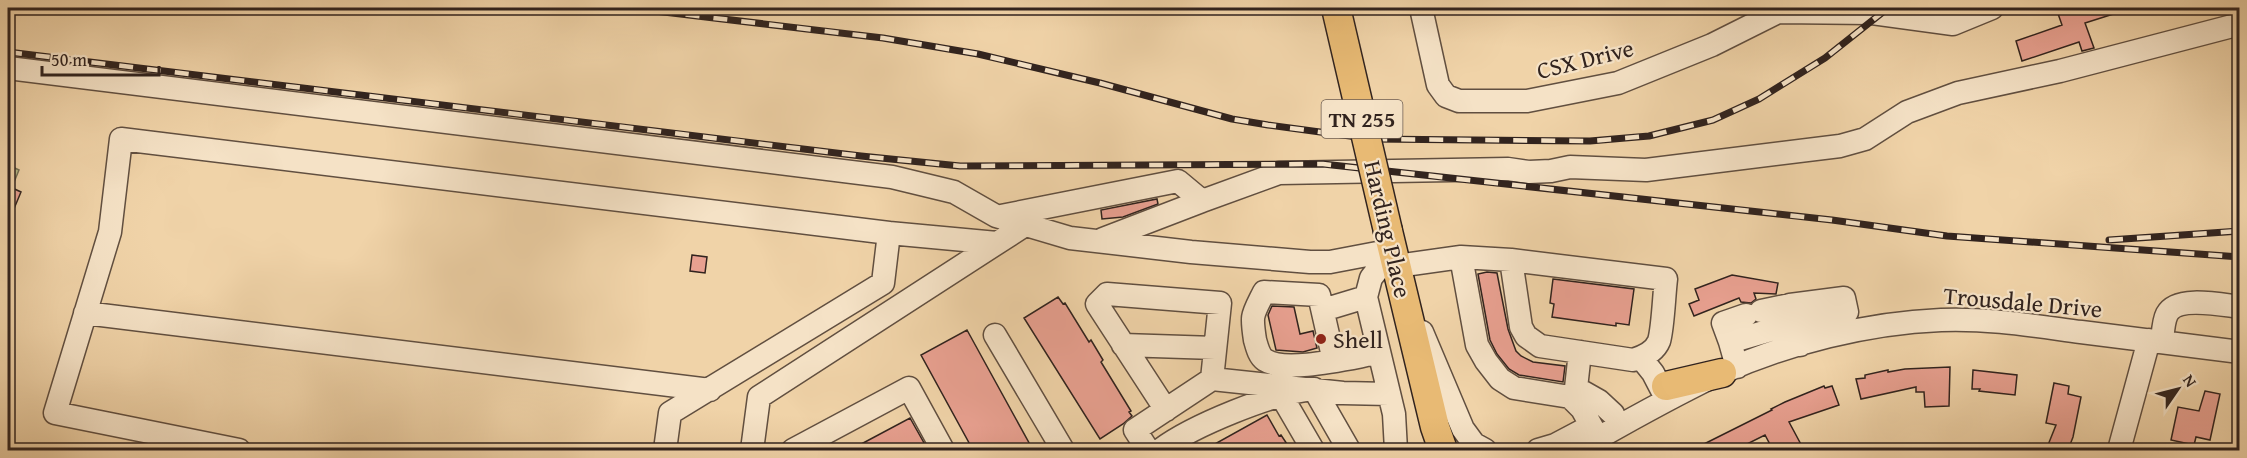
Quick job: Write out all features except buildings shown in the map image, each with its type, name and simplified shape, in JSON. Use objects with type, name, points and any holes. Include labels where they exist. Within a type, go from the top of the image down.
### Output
[{"type":"main road","name":"Harding Place","points":[[1336,8],[1430,408],[1443,450]]},
{"type":"main road","points":[[1664,391],[1729,370]]},
{"type":"street","name":"CSX Drive","points":[[1421,8],[1438,84],[1446,96],[1459,101],[1527,101],[1618,83],[1712,45],[1778,12],[1838,10],[1953,24],[1992,8]]},
{"type":"street","points":[[1099,241],[1279,173],[1508,169],[1528,172],[1570,167],[1646,170],[1840,146],[1865,139],[1907,112],[1958,93],[2060,71],[2240,24]]},
{"type":"street","points":[[8,69],[892,177],[954,192],[996,216],[1070,238],[1191,252],[1310,262],[1394,256],[1511,260],[1666,279],[1659,341],[1652,351],[1633,360],[1540,346],[1526,336],[1521,327],[1511,260]]},
{"type":"street","points":[[239,450],[55,412],[110,232],[121,140],[889,233],[997,243]]},
{"type":"street","points":[[996,216],[1178,181],[1202,201]]},
{"type":"street","points":[[752,450],[759,397],[1025,225]]},
{"type":"street","points":[[665,450],[670,413],[883,283],[889,233]]},
{"type":"street","points":[[1394,256],[1371,278],[1366,297],[1394,414],[1396,450]]},
{"type":"street","points":[[1394,256],[1463,429],[1474,444],[1485,450]]},
{"type":"street","points":[[1461,257],[1477,345],[1500,379],[1514,388],[1573,392],[1599,401],[1613,414]]},
{"type":"street","points":[[1350,450],[1321,390],[1328,362],[1323,310],[1319,295],[1264,292],[1252,317],[1257,348],[1263,359],[1275,365],[1328,362],[1379,353]]},
{"type":"street","points":[[1166,410],[1097,304],[1107,294],[1220,303],[1212,379]]},
{"type":"street","points":[[1323,310],[1366,297]]},
{"type":"street","points":[[2119,450],[2155,341],[2171,309],[2176,305],[2201,303],[2240,307]]},
{"type":"street","points":[[86,313],[710,390]]},
{"type":"street","points":[[1729,370],[1729,338],[1723,323],[1753,313],[1792,314]]},
{"type":"street","points":[[1729,338],[1792,314]]},
{"type":"street","points":[[1792,314],[1800,345]]},
{"type":"street","name":"Trousdale Drive","points":[[1729,370],[1800,345],[1878,327],[1942,320],[2015,324],[2240,352]]},
{"type":"street","points":[[995,335],[1063,450]]},
{"type":"street","points":[[1123,345],[1215,348]]},
{"type":"street","points":[[1580,352],[1573,392],[1597,438]]},
{"type":"street","points":[[1641,358],[1664,391]]},
{"type":"street","points":[[1149,450],[1135,430],[1212,379],[1389,394]]},
{"type":"street","points":[[793,450],[909,388],[943,450]]},
{"type":"street","points":[[1160,450],[1217,420],[1281,395],[1295,391],[1321,390]]},
{"type":"street","points":[[1576,450],[1646,412],[1664,391]]},
{"type":"street","points":[[1538,450],[1597,438],[1613,414],[1664,391]]},
{"type":"street","points":[[1281,395],[1313,450]]},
{"type":"green space","points":[[8,165],[19,170],[8,197]]},
{"type":"railway","points":[[630,8],[883,38],[978,54],[1100,83],[1232,119],[1268,125],[1372,139],[1590,141],[1649,136],[1713,120],[1759,99],[1825,58],[1888,8]]},
{"type":"railway","points":[[8,52],[861,156],[960,166],[1323,164],[1832,220],[1947,236],[2240,257]]},
{"type":"railway","points":[[2109,240],[2240,231]]},
{"type":"place","name":"Shell","points":[[1321,339]]}]
